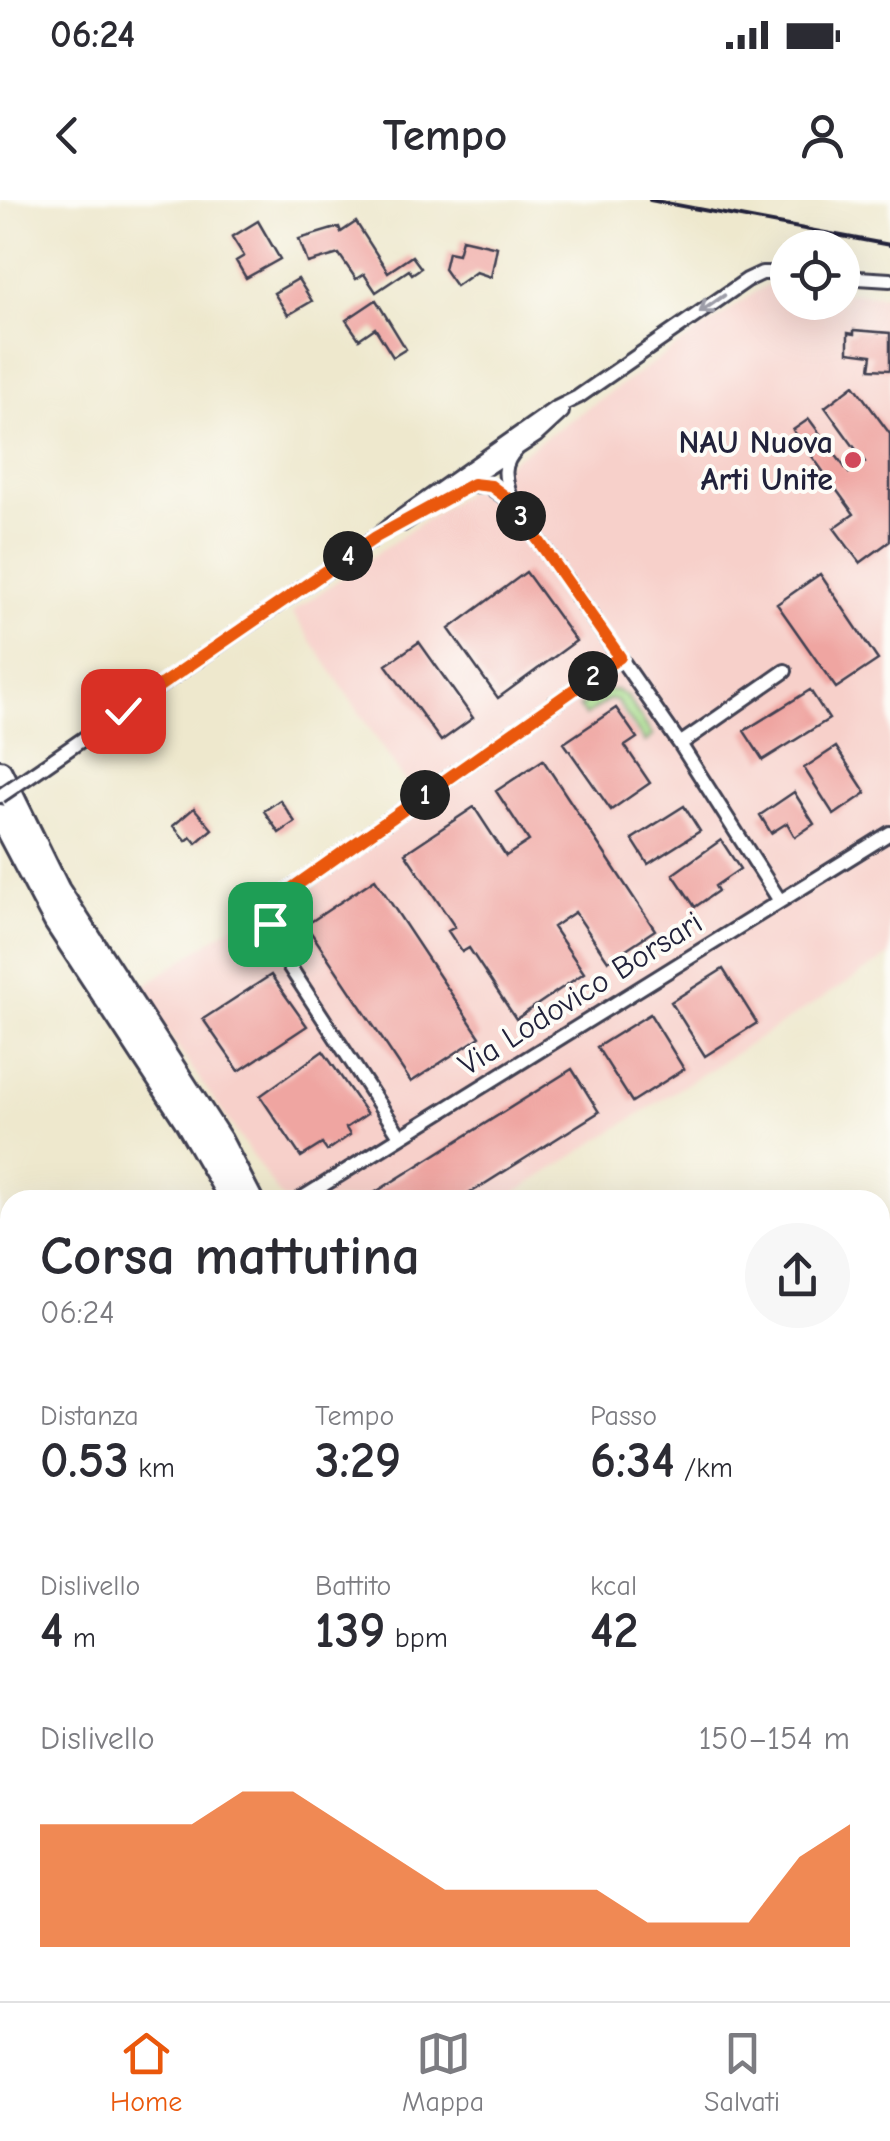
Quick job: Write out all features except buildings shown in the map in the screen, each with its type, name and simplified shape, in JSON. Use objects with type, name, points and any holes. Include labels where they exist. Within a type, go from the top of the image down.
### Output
[{"type":"highway","points":[[0,772],[58,890],[227,1170],[229,1190]]},
{"type":"highway","points":[[0,816],[56,922],[227,1170],[245,1190]]},
{"type":"street","points":[[0,796],[554,409],[748,280],[770,273]]},
{"type":"street","points":[[860,278],[890,280]]},
{"type":"street","points":[[417,505],[517,449],[539,434],[577,397]]},
{"type":"street","points":[[460,489],[532,432],[554,409]]},
{"type":"street","points":[[512,502],[504,474],[517,449]]},
{"type":"street","points":[[490,464],[512,502],[680,744],[780,901]]},
{"type":"street","points":[[376,537],[473,484],[487,485],[512,502]]},
{"type":"street","points":[[400,1136],[280,952],[271,935],[273,908],[284,894],[620,657]]},
{"type":"street","points":[[680,744],[786,671]]},
{"type":"street","name":"Via Lodovico Borsari","points":[[315,1190],[890,833]]},
{"type":"shaded area","points":[[766,285],[770,285],[770,320],[860,320],[860,293],[890,296],[890,955],[520,1190],[276,1190],[138,990],[247,916],[256,928],[423,808],[292,612]]},
{"type":"green space","points":[[616,690],[627,697],[653,736],[645,742],[616,700],[608,700],[585,716],[579,707],[603,691]]},
{"type":"railway","points":[[650,200],[890,245]]},
{"type":"place","name":"NAU Nuova Arti Unite","points":[[853,460]]},
{"type":"route","points":[[123,711],[376,537],[473,484],[491,486],[510,500],[620,657],[284,894],[273,908],[270,924]]}]
